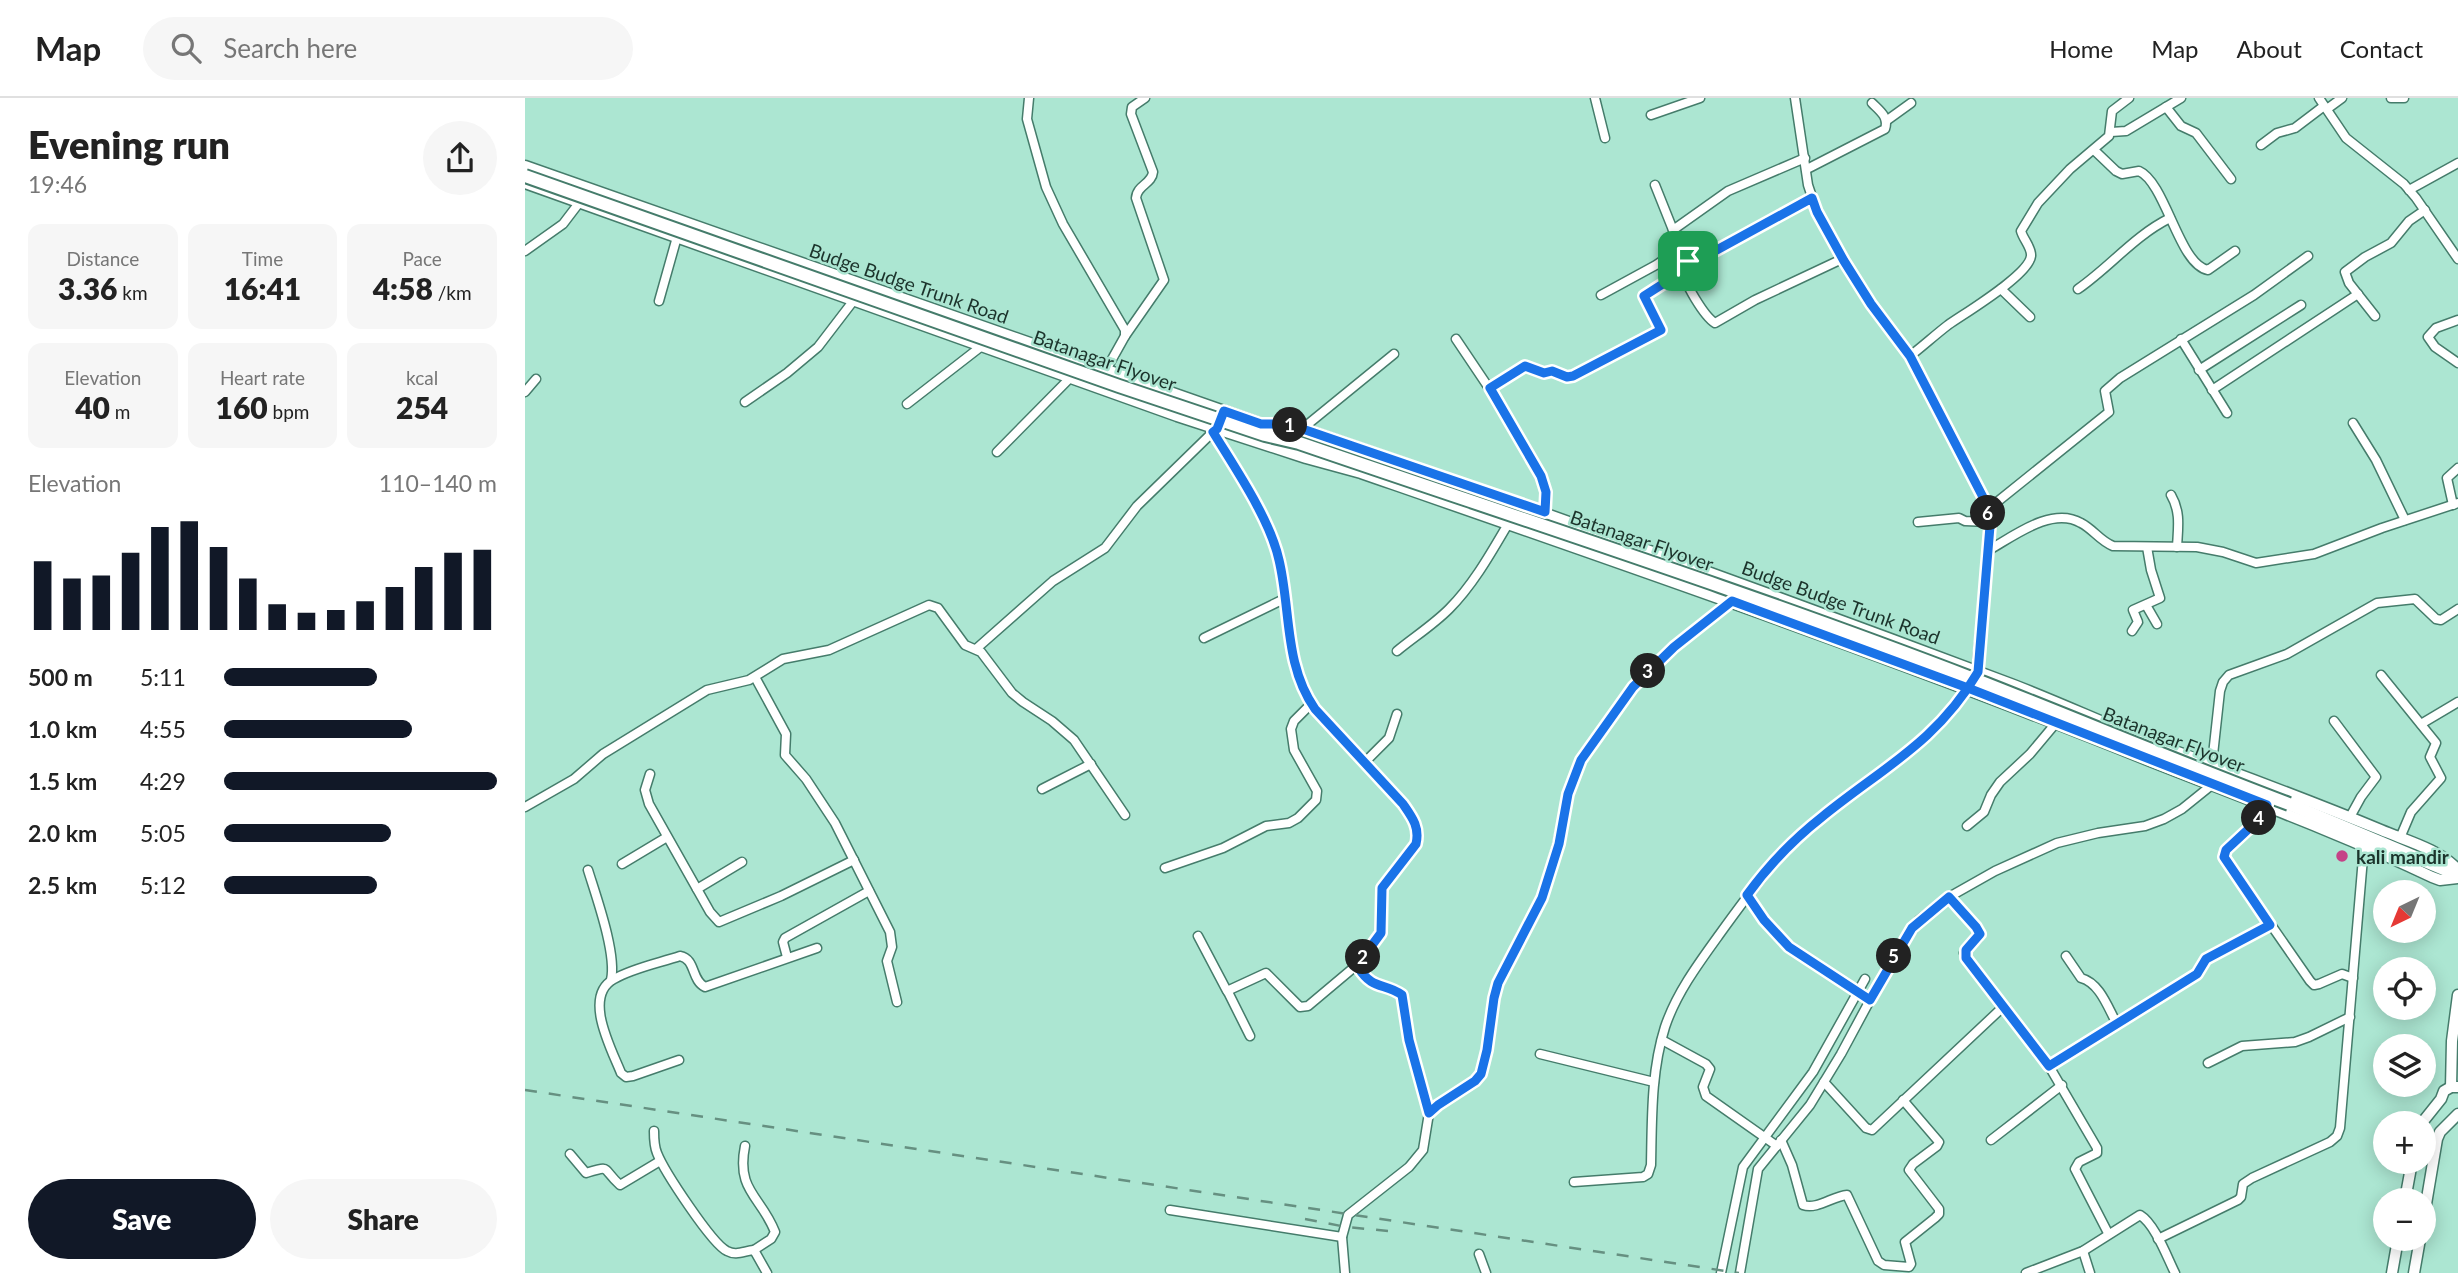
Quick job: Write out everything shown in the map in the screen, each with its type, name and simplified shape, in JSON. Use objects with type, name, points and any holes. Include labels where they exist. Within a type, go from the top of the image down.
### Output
[{"type":"main road","name":"Batanagar Flyover","points":[[525,176],[1119,386],[1265,435],[1299,443],[1727,589],[1973,679],[2458,874]]},
{"type":"street","points":[[1028,98],[1027,119],[1046,187],[1063,224],[1125,330],[1125,336]]},
{"type":"street","points":[[1106,370],[1125,336],[1164,280],[1136,198],[1138,189],[1150,180],[1153,172],[1131,114],[1132,107],[1145,98]]},
{"type":"street","points":[[1595,98],[1605,138]]},
{"type":"street","points":[[1574,1182],[1643,1177],[1648,1174],[1651,1164],[1654,1082],[1662,1040],[1665,1027],[1691,975],[1747,895],[1778,858],[1819,819],[1927,737],[1978,672],[1989,550],[1987,510],[1963,454],[1910,356],[1871,304],[1817,212],[1812,198],[1795,98]]},
{"type":"street","points":[[1910,356],[1947,326],[2001,289],[2029,260],[2030,252],[2021,231],[2032,212],[2070,169],[2105,141],[2111,132],[2110,114],[2117,102],[2129,98]]},
{"type":"street","points":[[2111,132],[2126,131],[2181,98]]},
{"type":"street","points":[[2261,145],[2277,133],[2295,128],[2323,104],[2342,98]]},
{"type":"street","points":[[2391,98],[2404,98]]},
{"type":"street","points":[[1651,116],[1695,99]]},
{"type":"street","points":[[1807,169],[1885,129],[1886,121],[1872,103]]},
{"type":"street","points":[[1886,121],[1911,103]]},
{"type":"street","points":[[2323,104],[2356,148],[2410,190],[2457,252]]},
{"type":"street","points":[[2166,107],[2181,125],[2196,134],[2231,179]]},
{"type":"street","points":[[2094,150],[2116,172],[2122,174],[2139,171],[2151,179],[2193,259],[2204,270],[2214,268],[2235,251]]},
{"type":"street","points":[[1672,229],[1728,191],[1805,158]]},
{"type":"street","points":[[2410,190],[2458,163]]},
{"type":"street","name":"Budge Budge Trunk Road","points":[[525,166],[1261,424],[1288,424],[1545,512],[1978,672],[2350,817],[2432,851],[2448,860],[2458,874],[2449,880],[2432,877],[2267,805],[1968,688],[1732,601],[1361,473],[1215,430],[525,183]]},
{"type":"street","points":[[1655,185],[1681,248],[1688,261],[1693,263],[1812,198]]},
{"type":"street","points":[[525,251],[554,232],[579,202]]},
{"type":"street","points":[[2375,316],[2345,276],[2345,272],[2391,243],[2409,221],[2425,210]]},
{"type":"street","points":[[2078,289],[2096,277],[2143,233],[2171,218]]},
{"type":"street","points":[[659,301],[677,237]]},
{"type":"street","points":[[1601,295],[1681,248]]},
{"type":"street","points":[[1987,510],[2109,412],[2105,394],[2107,389],[2181,339],[2254,295],[2308,256]]},
{"type":"street","points":[[1683,271],[1702,309],[1714,323],[1842,258]]},
{"type":"street","points":[[1490,388],[1525,366],[1544,373],[1552,371],[1567,377],[1573,376],[1661,330],[1644,296],[1683,271],[1688,261]]},
{"type":"street","points":[[2001,289],[2030,317]]},
{"type":"street","points":[[2212,390],[2358,294]]},
{"type":"street","points":[[745,402],[787,373],[818,347],[854,300]]},
{"type":"street","points":[[2199,370],[2301,305]]},
{"type":"street","points":[[2458,320],[2436,328],[2428,337],[2435,348],[2458,363]]},
{"type":"street","points":[[1456,339],[1490,388],[1541,476],[1546,492],[1545,512]]},
{"type":"street","points":[[2181,339],[2227,413]]},
{"type":"street","points":[[907,404],[983,345]]},
{"type":"street","points":[[1302,429],[1394,354]]},
{"type":"street","points":[[997,452],[1071,377]]},
{"type":"street","points":[[525,392],[536,379]]},
{"type":"street","points":[[976,649],[1053,581],[1105,548],[1137,506],[1215,430],[1224,411]]},
{"type":"street","points":[[2353,423],[2376,460],[2405,520]]},
{"type":"street","points":[[1215,430],[1274,543],[1286,598],[1290,646],[1311,704],[1403,804],[1415,822],[1418,835],[1412,852],[1382,888],[1381,933],[1358,964],[1304,1007],[1300,1007],[1270,974],[1266,973],[1228,992]]},
{"type":"street","points":[[1989,550],[2045,520],[2065,518],[2084,524],[2113,546],[2213,549],[2256,563],[2314,554],[2455,504],[2447,478],[2458,468]]},
{"type":"street","points":[[2171,495],[2179,502],[2177,547]]},
{"type":"street","points":[[1918,522],[1959,518],[1965,521],[1989,522]]},
{"type":"street","points":[[1397,651],[1458,600],[1508,524]]},
{"type":"street","points":[[2132,631],[2138,622],[2133,610],[2160,598],[2147,547]]},
{"type":"street","points":[[1204,638],[1286,598]]},
{"type":"street","points":[[2210,763],[2220,691],[2229,675],[2295,650],[2377,603],[2415,598],[2435,619],[2441,620],[2458,608]]},
{"type":"street","points":[[1429,1113],[1481,1074],[1498,983],[1542,898],[1559,844],[1568,794],[1581,760],[1633,687],[1674,647],[1732,601]]},
{"type":"street","points":[[525,807],[574,779],[603,754],[707,690],[755,677],[783,659],[829,650],[929,605],[938,608],[965,645],[986,657],[1012,693],[1029,708],[1066,732],[1125,815]]},
{"type":"street","points":[[2146,605],[2157,624]]},
{"type":"street","points":[[2381,675],[2436,743],[2430,757],[2441,778],[2411,813],[2400,838]]},
{"type":"street","points":[[755,677],[786,734],[785,755],[823,804],[854,860],[893,942],[887,961],[897,1002]]},
{"type":"street","points":[[2421,724],[2458,702]]},
{"type":"street","points":[[1165,868],[1223,848],[1266,826],[1289,823],[1316,800],[1317,791],[1294,750],[1291,729],[1294,721],[1311,704]]},
{"type":"street","points":[[1364,763],[1389,738],[1397,714]]},
{"type":"street","points":[[2334,721],[2376,777],[2350,817]]},
{"type":"street","points":[[1967,826],[1984,812],[1990,795],[2000,782],[2030,754],[2056,723]]},
{"type":"street","points":[[1042,789],[1091,764]]},
{"type":"street","points":[[650,774],[646,783],[647,798],[716,920],[722,921],[854,860]]},
{"type":"street","points":[[1721,1273],[1743,1167],[1804,1114],[1912,928],[1949,897],[1995,871],[2057,843],[2164,819],[2182,810],[2213,784]]},
{"type":"street","points":[[2267,805],[2256,822],[2226,850],[2224,857],[2314,985],[2342,974],[2353,978]]},
{"type":"street","points":[[622,864],[667,837]]},
{"type":"street","points":[[2158,1239],[2238,1200],[2243,1184],[2252,1178],[2330,1142],[2337,1136],[2340,1128],[2364,846]]},
{"type":"street","points":[[697,889],[742,862]]},
{"type":"street","points":[[588,870],[612,968],[611,980],[600,998],[599,1013],[621,1073],[626,1077],[633,1076],[679,1060]]},
{"type":"street","points":[[787,957],[783,942],[785,938],[869,891]]},
{"type":"street","points":[[1747,895],[1764,920],[1789,947],[1870,1000]]},
{"type":"street","points":[[1949,897],[1980,934],[1964,956],[2049,1066],[2098,1151],[2079,1162],[2075,1169],[2108,1233]]},
{"type":"street","points":[[2049,1066],[2197,974],[2206,959],[2270,925]]},
{"type":"street","points":[[1198,936],[1250,1036]]},
{"type":"street","points":[[611,980],[680,956],[689,960],[697,982],[705,987],[817,948]]},
{"type":"street","points":[[2066,956],[2081,978],[2088,979],[2095,985],[2117,1024]]},
{"type":"street","points":[[1345,1273],[1342,1237],[1348,1216],[1417,1159],[1425,1142],[1429,1113],[1409,1040],[1404,999],[1396,991],[1374,985],[1360,971],[1358,964]]},
{"type":"street","points":[[1740,1273],[1755,1177],[1772,1141],[1865,979]]},
{"type":"street","points":[[2432,1111],[2441,1100],[2444,1091],[2455,1087],[2452,1041],[2458,995]]},
{"type":"street","points":[[1824,1082],[1869,1130],[1874,1129],[2003,1007]]},
{"type":"street","points":[[2208,1063],[2242,1046],[2295,1042],[2350,1017]]},
{"type":"street","points":[[1662,1040],[1706,1064],[1710,1069],[1703,1087],[1706,1096],[1772,1141],[1793,1165],[1803,1205],[1809,1207],[1847,1195],[1878,1261],[1884,1265],[1909,1267],[1911,1264],[1905,1242],[1935,1219],[1940,1209],[1909,1170],[1939,1142],[1903,1100]]},
{"type":"street","points":[[1540,1054],[1654,1082]]},
{"type":"street","points":[[1991,1140],[2061,1085]]},
{"type":"street","points":[[2441,1100],[2446,1111],[2458,1114]]},
{"type":"street","points":[[2429,1188],[2437,1139],[2440,1132],[2458,1114]]},
{"type":"street","points":[[654,1131],[654,1146],[660,1161],[717,1243],[730,1253],[754,1250],[771,1239],[775,1232],[748,1188],[742,1164],[745,1146]]},
{"type":"street","points":[[569,1154],[586,1173],[602,1167],[620,1185],[660,1161]]},
{"type":"street","points":[[1170,1210],[1342,1237]]},
{"type":"street","points":[[2026,1273],[2083,1251],[2140,1215],[2158,1239],[2175,1273]]},
{"type":"street","points":[[754,1250],[766,1273]]},
{"type":"street","points":[[2083,1251],[2090,1273]]},
{"type":"street","points":[[2392,1273],[2396,1251]]},
{"type":"street","points":[[2414,1273],[2418,1251]]},
{"type":"street","points":[[1479,1254],[1486,1273]]},
{"type":"railway","points":[[525,1090],[1739,1273]]},
{"type":"railway","points":[[1305,1219],[1388,1231]]},
{"type":"place","name":"kali mandir","points":[[2342,856]]},
{"type":"route","points":[[1688,261],[1683,271],[1644,296],[1661,330],[1573,376],[1567,377],[1552,371],[1544,373],[1525,366],[1490,388],[1541,476],[1546,492],[1545,512],[1288,424],[1261,424],[1224,411],[1217,429],[1213,432],[1274,543],[1286,598],[1290,646],[1307,698],[1403,804],[1415,822],[1418,835],[1416,844],[1382,888],[1381,933],[1358,967],[1374,985],[1396,991],[1404,999],[1409,1040],[1429,1113],[1481,1074],[1498,983],[1542,898],[1559,844],[1568,794],[1581,760],[1633,687],[1674,647],[1732,601],[1968,688],[2267,805],[2256,822],[2226,850],[2224,857],[2270,925],[2206,959],[2197,974],[2049,1066],[1964,956],[1966,950],[1978,938],[1979,930],[1949,897],[1912,928],[1870,1000],[1789,947],[1764,920],[1747,895],[1757,881],[1819,819],[1927,737],[1940,724],[1968,688],[1978,672],[1990,526],[1985,501],[1963,454],[1910,356],[1871,304],[1844,261],[1812,198],[1693,263],[1688,261]]}]
